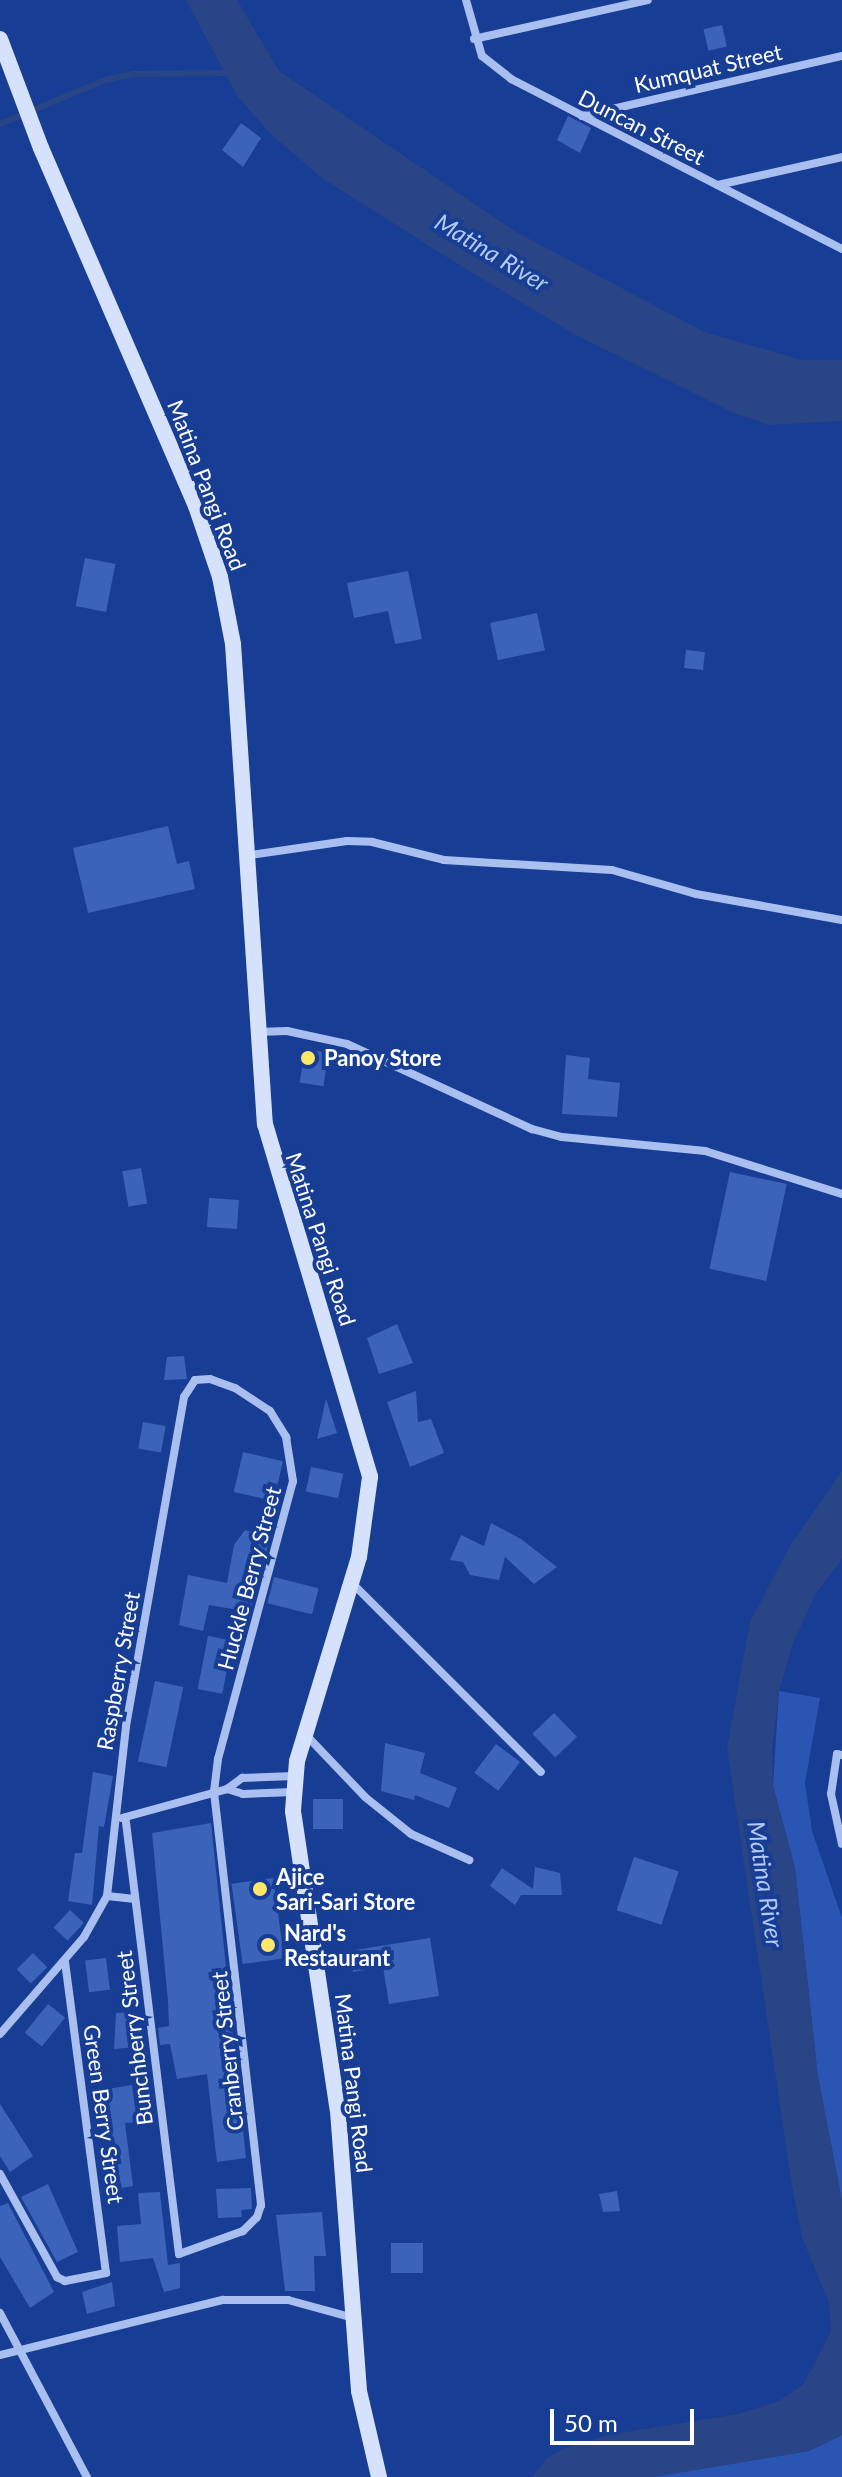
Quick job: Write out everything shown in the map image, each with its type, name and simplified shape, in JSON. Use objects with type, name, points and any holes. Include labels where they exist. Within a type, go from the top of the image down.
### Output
[{"type":"street","name":"Duncan Street","points":[[466,0],[474,39],[495,68],[842,249]]},
{"type":"street","points":[[474,39],[648,0]]},
{"type":"street","name":"Matina Pangi Road","points":[[1,40],[41,148],[183,473],[220,577],[233,644],[256,1032],[272,1159],[367,1458],[368,1513],[351,1583],[304,1732],[294,1784],[342,2147],[350,2317],[359,2391],[379,2477]]},
{"type":"street","name":"Kumquat Street","points":[[582,116],[842,56]]},
{"type":"street","points":[[717,186],[842,157]]},
{"type":"street","points":[[244,857],[347,841],[372,842],[444,860],[612,870],[696,894],[842,920]]},
{"type":"street","points":[[256,1032],[287,1031],[347,1044],[532,1129],[562,1137],[705,1151],[842,1194]]},
{"type":"street","name":"Huckle Berry Street","points":[[195,1380],[223,1382],[262,1404],[286,1437],[293,1468],[289,1505],[218,1759],[214,1792]]},
{"type":"street","name":"Raspberry Street","points":[[0,2034],[65,1961],[107,1896],[114,1820],[184,1397],[195,1380]]},
{"type":"street","points":[[351,1583],[541,1772]]},
{"type":"street","points":[[304,1732],[365,1797],[411,1834],[469,1860]]},
{"type":"street","points":[[842,1755],[837,1754],[831,1794],[842,1844]]},
{"type":"street","points":[[114,1820],[227,1789],[242,1778],[294,1784]]},
{"type":"street","points":[[227,1789],[243,1794],[294,1784]]},
{"type":"street","name":"Cranberry Street","points":[[179,2254],[243,2231],[257,2217],[261,2205],[214,1792]]},
{"type":"street","name":"Bunchberry Street","points":[[125,1817],[179,2254]]},
{"type":"street","points":[[107,1896],[135,1899]]},
{"type":"street","name":"Green Berry Street","points":[[0,2174],[60,2280],[106,2273],[65,1961]]},
{"type":"street","points":[[0,2355],[18,2347],[223,2300],[258,2297],[350,2317]]},
{"type":"street","points":[[0,2313],[87,2477]]},
{"type":"shaded area","points":[[779,1691],[820,1698],[805,1783],[812,1831],[842,1918],[842,2201],[818,2077],[795,1868],[773,1786]]},
{"type":"shaded area","points":[[842,2435],[842,2477],[653,2477],[809,2451]]},
{"type":"water","name":"Matina River","points":[[186,0],[237,0],[279,71],[516,232],[704,332],[802,360],[842,360],[842,421],[769,425],[734,413],[574,334],[322,178],[272,135],[238,97]]},
{"type":"water","name":"Matina River","points":[[842,1471],[842,1559],[816,1593],[793,1643],[779,1691],[772,1750],[773,1786],[795,1868],[818,2077],[842,2201],[842,2435],[809,2451],[653,2477],[532,2477],[547,2458],[567,2447],[613,2434],[739,2414],[779,2401],[803,2385],[831,2331],[829,2303],[802,2237],[792,2186],[727,1748],[750,1622],[790,1546]]},
{"type":"building","points":[[722,25],[727,46],[708,51],[703,29]]},
{"type":"building","points":[[568,116],[591,128],[580,153],[557,140]]},
{"type":"building","points":[[241,123],[261,138],[243,167],[222,150]]},
{"type":"building","points":[[85,558],[115,564],[106,612],[76,606]]},
{"type":"building","points":[[408,571],[422,639],[395,644],[388,611],[354,618],[347,583]]},
{"type":"building","points":[[537,613],[545,650],[498,660],[490,623]]},
{"type":"building","points":[[686,650],[705,652],[703,670],[684,668]]},
{"type":"building","points":[[168,826],[177,864],[189,861],[195,889],[88,913],[73,848]]},
{"type":"building","points":[[305,1049],[329,1053],[323,1086],[300,1083]]},
{"type":"building","points":[[566,1055],[590,1058],[588,1079],[620,1083],[617,1117],[562,1114]]},
{"type":"building","points":[[141,1168],[147,1203],[129,1207],[122,1171]]},
{"type":"building","points":[[730,1172],[787,1184],[766,1281],[709,1269]]},
{"type":"building","points":[[209,1198],[239,1200],[237,1229],[207,1227]]},
{"type":"building","points":[[397,1324],[413,1363],[379,1374],[367,1338]]},
{"type":"building","points":[[184,1356],[187,1379],[164,1380],[167,1357]]},
{"type":"building","points":[[416,1391],[418,1422],[431,1419],[444,1453],[410,1467],[387,1402]]},
{"type":"building","points":[[326,1399],[337,1433],[317,1439]]},
{"type":"building","points":[[143,1422],[166,1426],[161,1453],[138,1449]]},
{"type":"building","points":[[243,1452],[283,1461],[274,1501],[234,1492]]},
{"type":"building","points":[[311,1467],[343,1474],[338,1498],[306,1491]]},
{"type":"building","points":[[491,1523],[521,1539],[557,1567],[534,1584],[505,1557],[499,1580],[470,1575],[463,1562],[450,1560],[461,1535],[484,1546]]},
{"type":"building","points":[[245,1530],[270,1538],[250,1612],[209,1605],[203,1631],[179,1625],[188,1575],[227,1583],[234,1545]]},
{"type":"building","points":[[274,1577],[319,1588],[312,1614],[267,1603]]},
{"type":"building","points":[[208,1636],[233,1641],[222,1694],[198,1689]]},
{"type":"building","points":[[155,1681],[183,1687],[166,1767],[138,1761]]},
{"type":"building","points":[[554,1713],[577,1737],[555,1758],[532,1734]]},
{"type":"building","points":[[385,1743],[425,1753],[420,1773],[457,1788],[449,1808],[415,1795],[414,1800],[381,1791]]},
{"type":"building","points":[[496,1744],[520,1762],[498,1791],[474,1773]]},
{"type":"building","points":[[93,1772],[113,1776],[104,1827],[99,1826],[92,1905],[68,1901],[75,1853],[82,1853]]},
{"type":"building","points":[[313,1799],[343,1799],[343,1829],[313,1829]]},
{"type":"building","points":[[211,1823],[246,2158],[217,2162],[207,2074],[177,2079],[170,2044],[160,2045],[158,2028],[169,2026],[152,1833]]},
{"type":"building","points":[[634,1857],[679,1872],[661,1925],[617,1910]]},
{"type":"building","points":[[535,1867],[560,1873],[562,1895],[521,1895],[515,1905],[490,1886],[502,1868],[533,1889]]},
{"type":"building","points":[[273,1878],[284,1958],[243,1964],[231,1884]]},
{"type":"building","points":[[70,1910],[84,1923],[68,1941],[54,1928]]},
{"type":"building","points":[[430,1938],[439,1996],[389,2004],[383,1967],[353,1972],[349,1951]]},
{"type":"building","points":[[33,1953],[47,1967],[31,1983],[17,1969]]},
{"type":"building","points":[[106,1958],[110,1990],[89,1992],[85,1961]]},
{"type":"building","points":[[48,2004],[65,2018],[42,2047],[25,2033]]},
{"type":"building","points":[[134,2012],[135,2029],[144,2029],[146,2046],[114,2049],[116,2013]]},
{"type":"building","points":[[132,2085],[137,2122],[125,2123],[133,2186],[122,2188],[118,2172],[110,2173],[108,2154],[114,2153],[108,2125],[94,2127],[93,2121],[110,2112],[107,2089]]},
{"type":"building","points":[[0,2104],[33,2156],[10,2172],[0,2156]]},
{"type":"building","points":[[48,2184],[78,2252],[57,2262],[21,2197]]},
{"type":"building","points":[[251,2188],[252,2209],[241,2210],[242,2217],[218,2218],[216,2189]]},
{"type":"building","points":[[617,2191],[620,2211],[603,2212],[599,2194]]},
{"type":"building","points":[[160,2192],[168,2265],[180,2263],[180,2288],[164,2292],[153,2258],[120,2262],[117,2226],[141,2224],[138,2193]]},
{"type":"building","points":[[8,2203],[54,2292],[30,2308],[0,2257],[0,2206]]},
{"type":"building","points":[[322,2212],[326,2256],[314,2256],[315,2291],[285,2291],[276,2215]]},
{"type":"building","points":[[391,2243],[423,2243],[423,2273],[391,2273]]},
{"type":"building","points":[[112,2282],[115,2306],[87,2314],[82,2292]]},
{"type":"waterway","points":[[0,124],[105,80],[134,74],[231,73]]},
{"type":"place","name":"Panoy Store","points":[[308,1058]]},
{"type":"place","name":"Ajice Sari-Sari Store","points":[[260,1889]]},
{"type":"place","name":"Nard's Restaurant","points":[[268,1945]]}]
